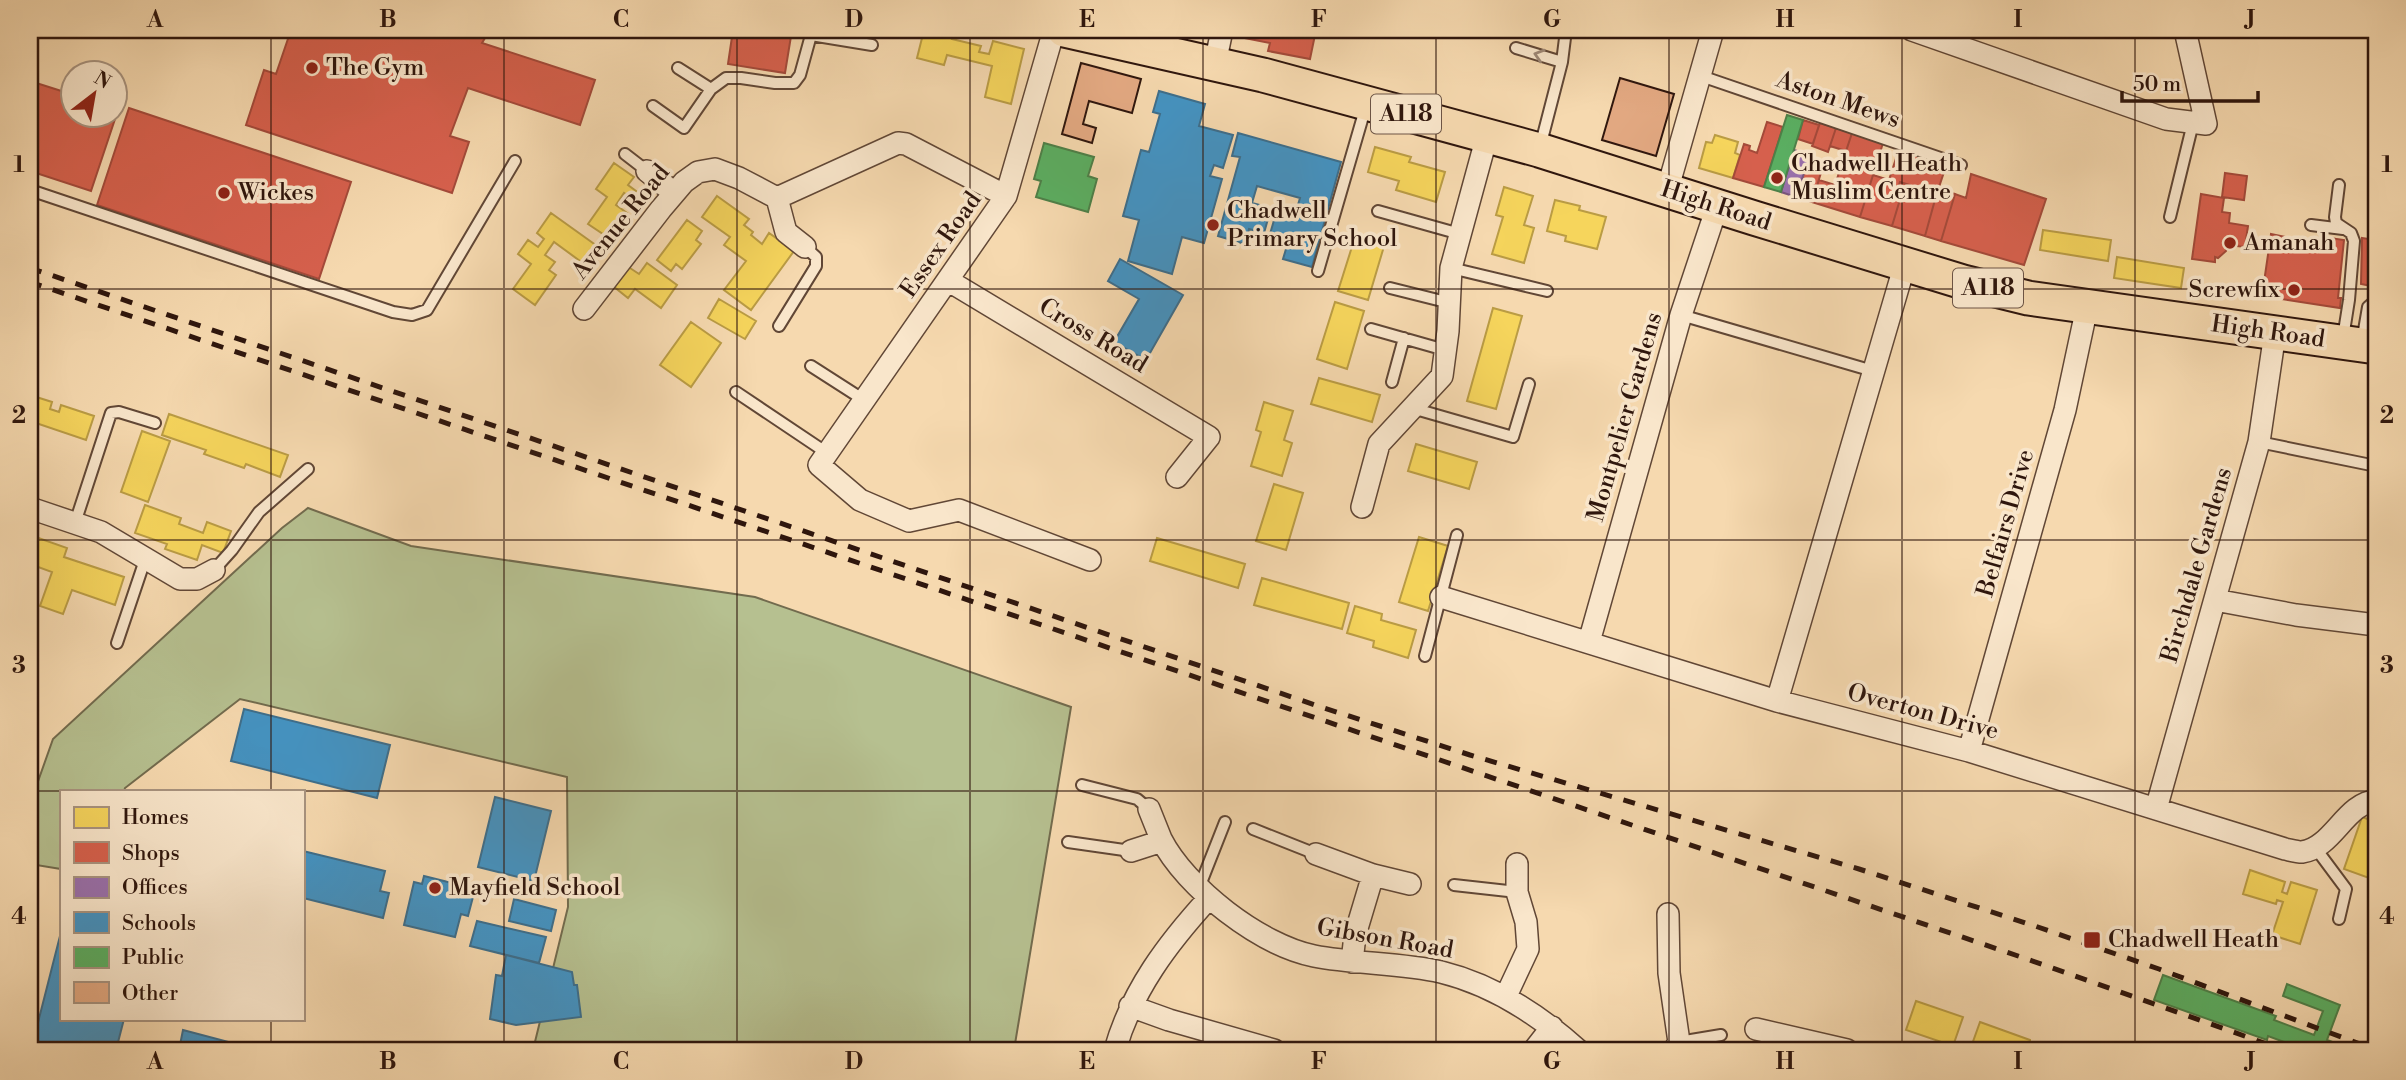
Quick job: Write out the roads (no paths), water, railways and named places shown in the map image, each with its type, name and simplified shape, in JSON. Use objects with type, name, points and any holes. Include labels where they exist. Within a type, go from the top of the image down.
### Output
[{"type":"main road","name":"High Road","points":[[1063,30],[1215,64],[1539,150],[1963,282],[2028,298],[2360,345]]},
{"type":"street","name":"Essex Road","points":[[823,459],[1006,196],[1054,30]]},
{"type":"street","points":[[1215,64],[1222,30]]},
{"type":"street","points":[[1667,191],[1713,30]]},
{"type":"street","points":[[1912,30],[2166,119],[2200,124],[2185,30]]},
{"type":"street","points":[[1362,507],[1378,444],[1441,376],[1450,303],[1451,268],[1487,136]]},
{"type":"street","points":[[805,247],[786,232],[777,198],[898,143],[906,144],[1006,196]]},
{"type":"street","name":"Avenue Road","points":[[584,309],[674,193],[698,172],[715,169],[777,198]]},
{"type":"street","points":[[647,171],[674,193]]},
{"type":"street","name":"Montpelier Gardens","points":[[1589,642],[1681,315],[1717,207]]},
{"type":"street","points":[[1777,701],[1905,264]]},
{"type":"street","name":"Cross Road","points":[[949,281],[1209,437],[1177,477]]},
{"type":"street","name":"Belfairs Drive","points":[[1969,751],[2065,410],[2087,307]]},
{"type":"street","name":"Birchdale Gardens","points":[[2156,809],[2259,442],[2275,333]]},
{"type":"street","points":[[823,459],[860,499],[909,520],[958,510],[1090,560]]},
{"type":"street","points":[[30,508],[101,532],[180,579],[197,579],[214,570]]},
{"type":"street","name":"Overton Drive","points":[[1441,597],[1777,701],[1969,751],[2285,849],[2302,852],[2314,846]]},
{"type":"street","points":[[2215,600],[2296,615],[2376,625]]},
{"type":"street","points":[[2314,846],[2322,842],[2358,806],[2376,801]]},
{"type":"street","name":"Gibson Road","points":[[1149,809],[1162,841],[1204,893],[1237,919],[1270,938],[1310,955],[1440,972],[1473,982],[1506,996],[1552,1027],[1577,1050]]},
{"type":"street","points":[[1130,851],[1162,841]]},
{"type":"street","points":[[1316,854],[1373,875],[1410,884]]},
{"type":"street","points":[[1506,996],[1528,949],[1526,922],[1517,892],[1517,864]]},
{"type":"street","points":[[1352,962],[1355,935],[1373,875]]},
{"type":"street","points":[[1115,1050],[1130,1006],[1145,978],[1204,893]]},
{"type":"street","points":[[1668,914],[1669,973],[1677,1046]]},
{"type":"street","points":[[1130,1006],[1168,1020],[1274,1050]]},
{"type":"street","points":[[1534,1050],[1552,1027]]},
{"type":"street","points":[[1756,1029],[1818,1046],[1847,1050]]},
{"type":"lane","points":[[1539,150],[1562,62],[1566,30]]},
{"type":"lane","points":[[653,106],[684,128],[711,89],[719,82],[732,78],[794,83],[800,75],[809,32],[872,45]]},
{"type":"lane","points":[[1516,48],[1562,62]]},
{"type":"lane","points":[[678,68],[711,89]]},
{"type":"lane","name":"Aston Mews","points":[[1701,76],[1961,165]]},
{"type":"lane","points":[[1318,271],[1366,103]]},
{"type":"lane","points":[[2170,216],[2200,124]]},
{"type":"lane","points":[[625,153],[647,171]]},
{"type":"lane","points":[[30,190],[393,312],[412,315],[428,310],[515,162]]},
{"type":"lane","points":[[2339,186],[2335,217],[2336,223],[2351,233],[2354,241],[2349,300],[2360,345]]},
{"type":"lane","points":[[1378,211],[1460,234]]},
{"type":"lane","points":[[2311,225],[2344,229]]},
{"type":"lane","points":[[779,326],[816,267],[816,257],[805,247]]},
{"type":"lane","points":[[1451,268],[1547,291]]},
{"type":"lane","points":[[1390,288],[1450,303]]},
{"type":"lane","points":[[2360,345],[2368,307],[2376,300]]},
{"type":"lane","points":[[1681,315],[1874,371]]},
{"type":"lane","points":[[1371,329],[1445,350]]},
{"type":"lane","points":[[1392,382],[1404,338]]},
{"type":"lane","points":[[811,366],[864,400]]},
{"type":"lane","points":[[1412,408],[1513,437],[1529,384]]},
{"type":"lane","points":[[736,392],[823,459]]},
{"type":"lane","points":[[75,523],[111,413],[119,412],[155,423]]},
{"type":"lane","points":[[2259,442],[2376,466]]},
{"type":"lane","points":[[214,570],[259,512],[308,469]]},
{"type":"lane","points":[[1425,656],[1457,536]]},
{"type":"lane","points":[[117,643],[146,557]]},
{"type":"lane","points":[[1082,785],[1137,799],[1149,809]]},
{"type":"lane","points":[[1204,893],[1225,822]]},
{"type":"lane","points":[[1253,830],[1316,854]]},
{"type":"lane","points":[[1068,842],[1130,851]]},
{"type":"lane","points":[[2314,846],[2346,889],[2339,919]]},
{"type":"lane","points":[[1454,885],[1517,892]]},
{"type":"lane","points":[[1677,1046],[1721,1035]]},
{"type":"railway","points":[[30,268],[1321,707],[1470,755],[1859,869],[2035,926],[2376,1050]]},
{"type":"railway","points":[[30,282],[2024,958],[2284,1050]]},
{"type":"place","name":"The Gym","points":[[312,68]]},
{"type":"place","name":"Chadwell Heath Muslim Centre","points":[[1777,178]]},
{"type":"place","name":"Wickes","points":[[224,193]]},
{"type":"place","name":"Chadwell Primary School","points":[[1213,225]]},
{"type":"place","name":"Amanah","points":[[2230,243]]},
{"type":"place","name":"Screwfix","points":[[2294,290]]},
{"type":"place","name":"Mayfield School","points":[[435,888]]},
{"type":"place","name":"Chadwell Heath","points":[[2092,940]]}]
